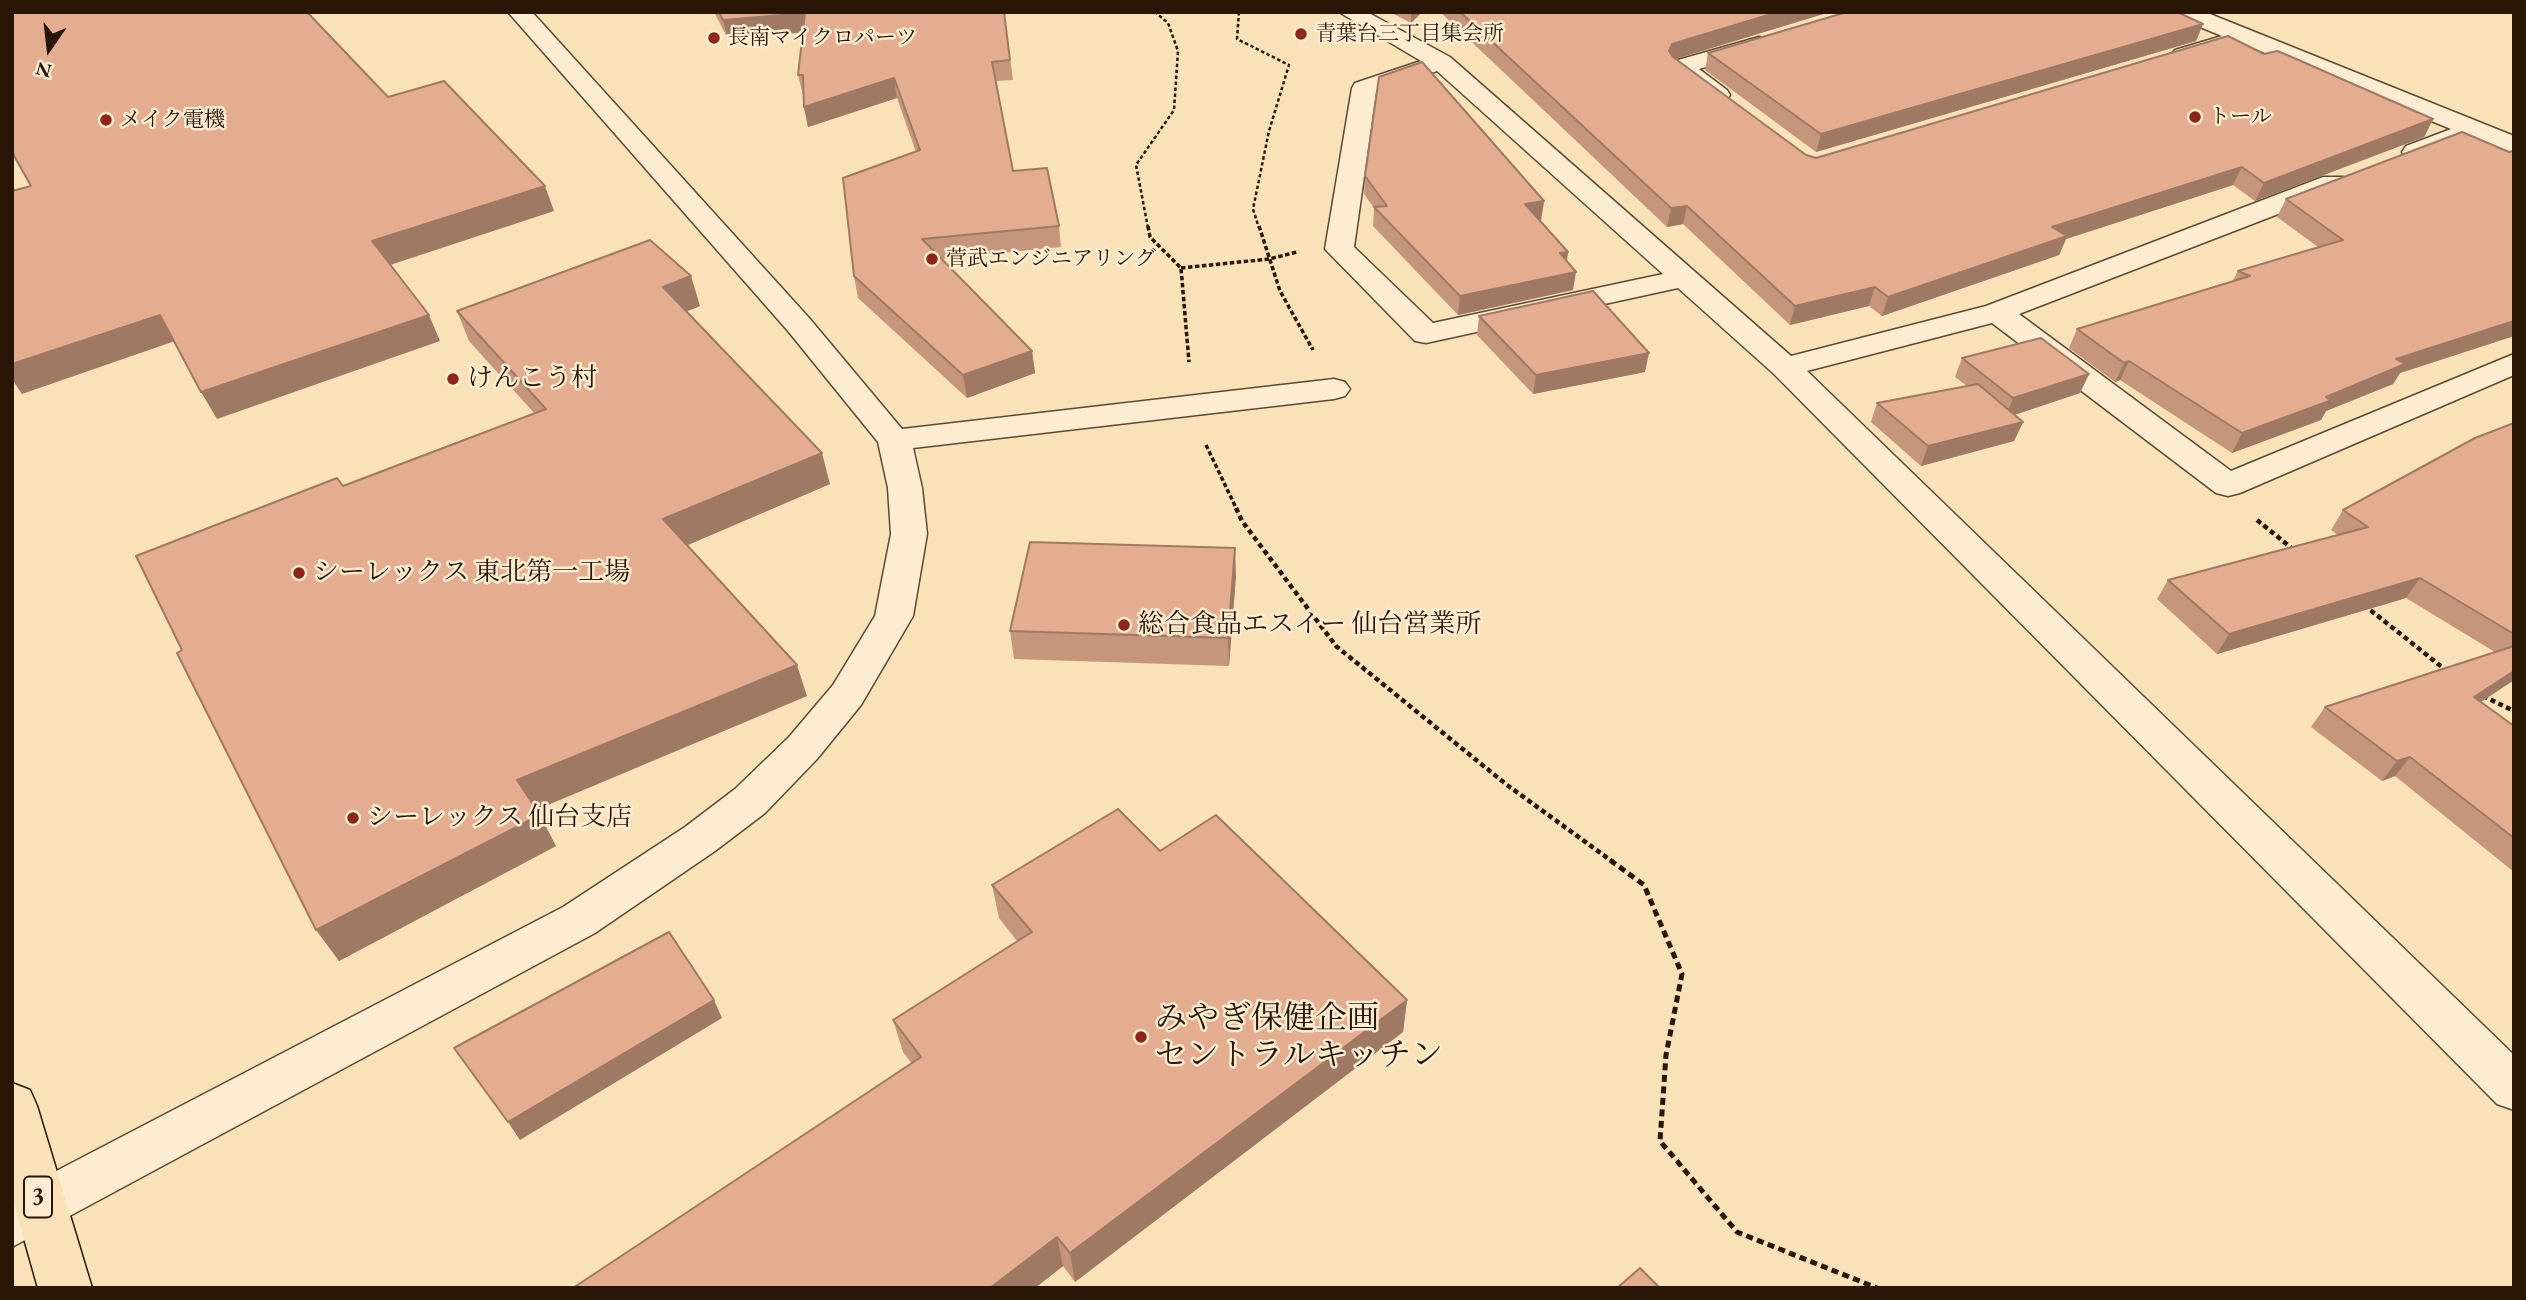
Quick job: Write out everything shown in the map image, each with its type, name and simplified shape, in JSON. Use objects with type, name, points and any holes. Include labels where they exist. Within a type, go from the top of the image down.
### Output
[{"type":"main road","name":"3","points":[[12,1105],[27,1214],[65,1288]]},
{"type":"street","points":[[27,1214],[579,920],[700,839],[750,801],[803,748],[847,695],[894,616],[909,534],[905,488],[894,440],[799,325],[519,12]]},
{"type":"street","points":[[1350,12],[1441,62],[1785,367],[2514,1088]]},
{"type":"street","points":[[2184,12],[2514,145]]},
{"type":"street","points":[[1735,108],[1680,67],[1786,36]]},
{"type":"street","points":[[2164,60],[2242,37]]},
{"type":"street","points":[[1441,62],[1364,88],[1339,249],[1426,334],[1684,278]]},
{"type":"street","points":[[1785,367],[1997,312],[2474,130]]},
{"type":"street","points":[[1997,312],[2228,485],[2514,363]]},
{"type":"street","points":[[894,440],[1335,389]]},
{"type":"path","points":[[1155,12],[1168,23],[1178,51],[1174,110],[1136,165],[1150,237],[1181,268],[1195,423],[1242,521],[1336,646],[1507,785],[1644,885],[1682,974],[1667,1055],[1660,1141],[1737,1233],[1877,1288]]},
{"type":"path","points":[[1239,12],[1237,39],[1289,65],[1269,131],[1253,209],[1280,291],[1335,389]]},
{"type":"path","points":[[1181,268],[1269,259],[1340,242]]},
{"type":"path","points":[[2228,485],[2250,514],[2303,557]]},
{"type":"path","points":[[2356,599],[2452,675]]},
{"type":"path","points":[[2473,692],[2514,711]]},
{"type":"building","points":[[12,12],[307,12],[388,97],[444,81],[545,186],[372,241],[429,315],[201,392],[160,315],[12,364],[12,191],[31,186],[12,152]]},
{"type":"building","points":[[719,12],[1004,12],[1010,60],[992,62],[1013,171],[1047,168],[1059,226],[922,239],[1032,351],[963,375],[854,276],[843,178],[920,150],[894,78],[804,107],[803,75],[798,75],[805,13],[723,20]]},
{"type":"building","points":[[1460,12],[1778,12],[1672,44],[1669,51],[1673,57],[1806,155],[1816,158],[2228,36],[2264,54],[2277,51],[2287,55],[2433,119],[2264,183],[2242,167],[2052,227],[2067,236],[1888,297],[1875,287],[1795,306],[1687,206],[1671,208]]},
{"type":"building","points":[[1847,12],[2177,12],[2203,24],[1821,134],[1708,53]]},
{"type":"building","points":[[1422,62],[1544,201],[1525,204],[1568,252],[1560,253],[1576,272],[1460,296],[1374,207],[1387,206],[1365,176],[1379,77]]},
{"type":"building","points":[[2462,132],[2509,152],[2514,151],[2514,321],[2396,359],[2405,364],[2326,397],[2332,400],[2242,433],[2129,361],[2124,363],[2077,329],[2250,276],[2238,271],[2343,240],[2286,199]]},
{"type":"building","points":[[650,240],[691,276],[663,287],[822,453],[663,519],[797,665],[517,780],[540,815],[316,930],[177,653],[182,650],[136,556],[337,478],[343,486],[546,409],[457,311]]},
{"type":"building","points":[[1593,291],[1649,353],[1536,375],[1479,316]]},
{"type":"building","points":[[2041,338],[2089,374],[2013,398],[1962,358]]},
{"type":"building","points":[[1978,384],[2023,422],[1928,446],[1877,403]]},
{"type":"building","points":[[2514,423],[2514,634],[2420,578],[2229,634],[2168,580],[2368,527],[2343,510],[2475,438]]},
{"type":"building","points":[[1030,542],[1235,548],[1228,638],[1010,631]]},
{"type":"building","points":[[2514,646],[2514,671],[2474,697],[2514,726],[2514,838],[2410,757],[2397,761],[2325,707]]},
{"type":"building","points":[[1118,809],[1160,851],[1216,815],[1407,1000],[1070,1253],[1057,1237],[990,1288],[573,1288],[921,1057],[893,1020],[1032,932],[992,885]]},
{"type":"building","points":[[669,932],[714,1000],[508,1122],[454,1048]]},
{"type":"building","points":[[1640,1268],[1660,1288],[1617,1288]]},
{"type":"place","name":"青葉台三丁目集会所","points":[[1301,34]]},
{"type":"place","name":"長南マイクロパーツ","points":[[714,38]]},
{"type":"place","name":"トール","points":[[2195,117]]},
{"type":"place","name":"メイク電機","points":[[106,120]]},
{"type":"place","name":"菅武エンジニアリング","points":[[932,259]]},
{"type":"place","name":"けんこう村","points":[[453,379]]},
{"type":"place","name":"シーレックス 東北第一工場","points":[[299,573]]},
{"type":"place","name":"総合食品エスイー 仙台営業所","points":[[1124,625]]},
{"type":"place","name":"シーレックス 仙台支店","points":[[353,818]]},
{"type":"place","name":"みやぎ保健企画 セントラルキッチン","points":[[1141,1037]]}]
